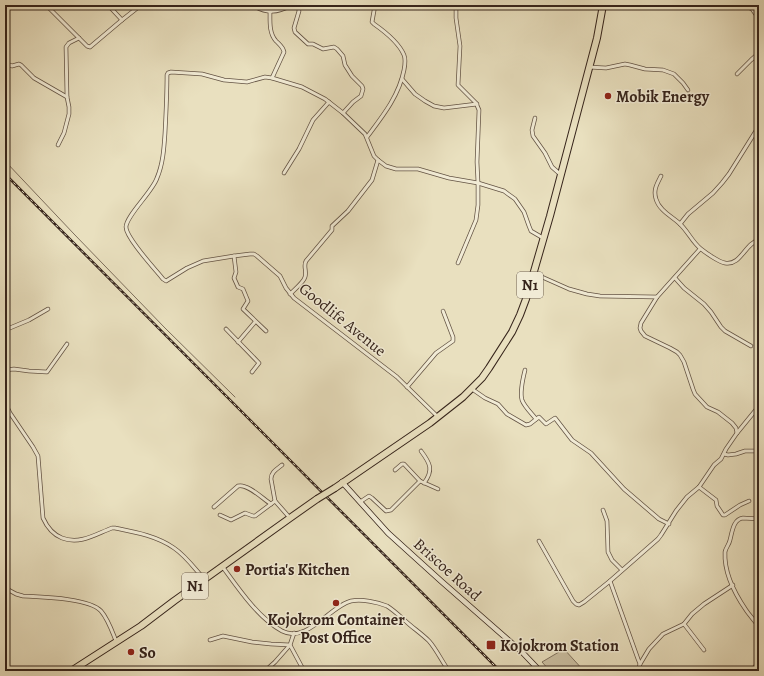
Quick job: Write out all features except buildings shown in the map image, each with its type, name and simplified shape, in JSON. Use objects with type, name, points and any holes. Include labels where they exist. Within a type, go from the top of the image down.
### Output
[{"type":"highway","name":"N1","points":[[71,671],[141,626],[222,566],[317,499],[438,417],[472,389],[489,368],[512,332],[520,315],[572,135],[599,31],[603,5]]},
{"type":"street","points":[[46,5],[87,46],[90,47],[141,5]]},
{"type":"street","points":[[108,5],[122,20]]},
{"type":"street","points":[[252,5],[270,12],[284,9],[292,5]]},
{"type":"street","points":[[298,5],[299,11],[294,28],[295,32],[308,44],[313,44],[323,49],[334,47],[337,49],[352,76],[362,86],[363,89],[361,96],[352,102],[343,113]]},
{"type":"street","points":[[367,137],[391,103],[402,79],[405,61],[401,50],[389,35],[372,22],[376,5]]},
{"type":"street","points":[[456,5],[456,18],[460,46],[458,85],[477,104],[479,110],[477,162],[478,205],[476,220],[458,263]]},
{"type":"street","points":[[744,5],[752,9],[759,19]]},
{"type":"street","points":[[270,12],[270,26],[272,33],[275,40],[282,47],[284,52],[272,78]]},
{"type":"street","points":[[58,145],[64,133],[69,107],[66,97],[66,47],[69,43],[79,38]]},
{"type":"street","points":[[737,74],[759,53]]},
{"type":"street","points":[[5,63],[12,66],[18,64],[21,65],[34,78],[66,97]]},
{"type":"street","points":[[589,67],[606,68],[630,64],[645,69],[662,70],[674,74],[688,90]]},
{"type":"street","name":"Goodlife Avenue","points":[[378,160],[371,149],[365,134],[329,102],[302,87],[265,77],[247,82],[224,80],[202,74],[171,72],[167,75],[163,156],[157,180],[130,217],[126,226],[127,234],[166,281],[187,268],[203,261],[250,254],[257,256],[280,276],[290,294],[397,377],[438,417]]},
{"type":"street","points":[[402,79],[415,94],[425,102],[434,106],[444,108],[477,104]]},
{"type":"street","points":[[284,173],[314,120],[329,102]]},
{"type":"street","points":[[535,118],[532,130],[533,136],[545,153],[552,167],[560,174]]},
{"type":"street","points":[[680,224],[688,214],[722,183],[759,126]]},
{"type":"street","points":[[290,294],[304,280],[306,275],[304,265],[306,261],[332,230],[332,227],[348,211],[372,180],[378,160],[386,166],[396,169],[418,170],[449,178],[478,183],[504,191],[515,199],[524,212],[531,231],[543,238]]},
{"type":"street","points":[[661,176],[654,193],[656,200],[660,207],[680,224],[700,248],[720,261],[732,263],[752,243],[759,240]]},
{"type":"street","points":[[700,248],[657,297],[641,323],[640,328],[641,332],[645,336],[678,352],[684,362],[695,394],[707,407],[718,412],[732,423],[736,428],[737,433]]},
{"type":"street","points":[[234,256],[236,272],[234,279],[238,287],[244,289],[248,301],[243,309],[266,331]]},
{"type":"street","points":[[533,273],[570,289],[587,294],[600,296],[657,297]]},
{"type":"street","points":[[675,278],[684,288],[704,304],[725,331],[751,346]]},
{"type":"street","points":[[5,330],[29,320],[48,309]]},
{"type":"street","points":[[407,386],[436,353],[453,341],[453,337],[443,311]]},
{"type":"street","points":[[238,342],[256,322]]},
{"type":"street","points":[[226,329],[259,364],[252,372]]},
{"type":"street","points":[[5,370],[14,369],[44,373],[47,372],[50,370],[67,344]]},
{"type":"street","points":[[525,370],[522,399],[524,404],[536,419]]},
{"type":"street","points":[[472,389],[485,398],[498,404],[507,414],[526,424],[530,424],[540,417],[546,424],[555,418],[572,440],[591,453],[624,489],[659,519],[669,524]]},
{"type":"street","points":[[5,404],[38,456],[44,518],[46,526],[52,532],[58,536],[73,541],[95,536],[112,528],[154,537],[175,548],[186,558],[204,579]]},
{"type":"street","points":[[539,541],[573,601],[576,604],[584,602],[658,539],[676,511],[687,497],[699,487],[711,469],[724,454],[737,433],[759,406]]},
{"type":"street","points":[[421,451],[428,460],[430,470],[424,483]]},
{"type":"street","points":[[724,454],[756,451]]},
{"type":"street","points":[[395,470],[404,464],[420,481],[438,489]]},
{"type":"street","points":[[282,465],[274,471],[271,479],[275,501],[290,518]]},
{"type":"street","points":[[360,502],[369,496],[386,511],[389,511],[420,481]]},
{"type":"street","name":"Briscoe Road","points":[[342,482],[382,527],[522,652],[540,671]]},
{"type":"street","points":[[214,507],[238,486],[242,485],[247,486],[271,504]]},
{"type":"street","points":[[699,487],[716,500],[717,505],[723,515],[749,501]]},
{"type":"street","points":[[220,515],[231,520],[245,513],[255,516],[275,501]]},
{"type":"street","points":[[603,510],[607,521],[609,556],[622,570]]},
{"type":"street","points":[[759,519],[752,520],[743,518],[736,522],[725,551],[727,567],[733,585],[745,608],[759,627]]},
{"type":"street","points":[[222,566],[247,599],[261,614],[282,631],[288,633],[303,631],[313,626],[343,604],[350,601],[358,600],[380,604],[393,610],[428,640],[449,671]]},
{"type":"street","points":[[610,581],[640,664]]},
{"type":"street","points":[[638,671],[640,664],[649,649],[663,634],[684,624],[692,614],[704,604],[733,585]]},
{"type":"street","points":[[5,588],[22,596],[77,601],[99,609],[104,615],[117,642]]},
{"type":"street","points":[[684,624],[704,650]]},
{"type":"street","points":[[265,671],[290,645],[294,633]]},
{"type":"street","points":[[210,640],[223,636],[252,642],[290,645]]},
{"type":"street","points":[[290,645],[304,671]]},
{"type":"street","points":[[752,671],[759,661]]},
{"type":"shaded area","points":[[564,649],[584,671],[550,671],[542,662]]},
{"type":"waterway","points":[[5,161],[165,328],[235,397]]},
{"type":"railway","points":[[5,174],[500,671]]},
{"type":"place","name":"Mobik Energy","points":[[608,96]]},
{"type":"place","name":"Portia's Kitchen","points":[[237,569]]},
{"type":"place","name":"Kojokrom Container Post Office","points":[[336,603]]},
{"type":"place","name":"Kojokrom Station","points":[[491,645]]},
{"type":"place","name":"So","points":[[131,652]]}]
